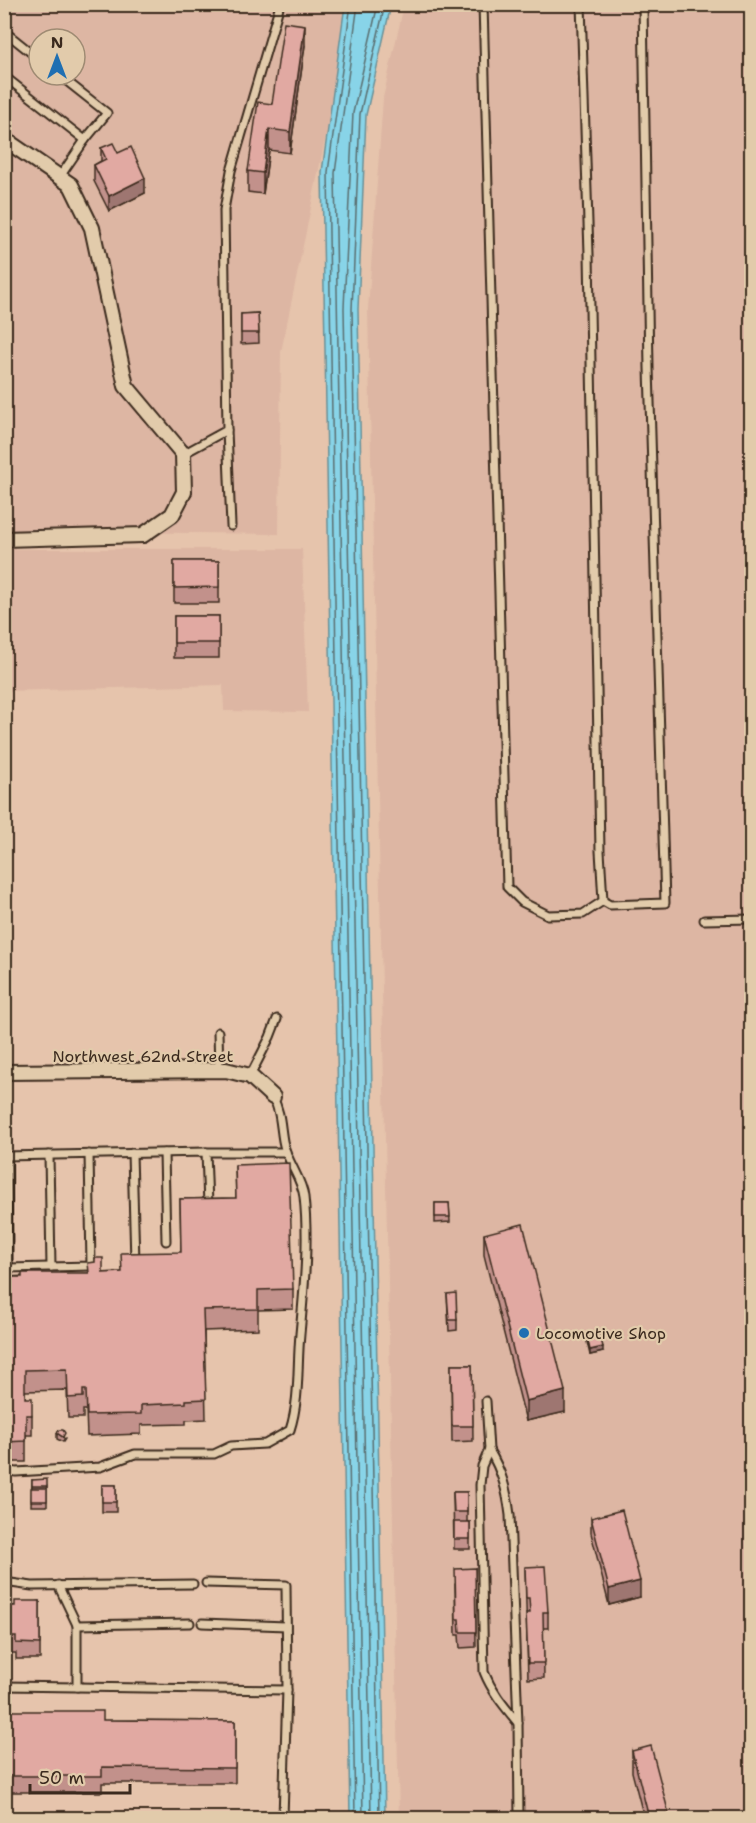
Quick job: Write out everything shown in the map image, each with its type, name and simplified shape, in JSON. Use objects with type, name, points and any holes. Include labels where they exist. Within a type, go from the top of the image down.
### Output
[{"type":"street","points":[[4,139],[70,186],[92,228],[126,386],[183,454],[184,492],[172,515],[143,535],[4,539]]},
{"type":"street","name":"Northwest 62nd Street","points":[[4,1072],[219,1070],[250,1076],[273,1097]]},
{"type":"lane","points":[[231,526],[227,430],[224,210],[231,171],[280,4]]},
{"type":"lane","points":[[483,4],[507,887],[522,902],[548,915],[583,914],[603,901]]},
{"type":"lane","points":[[581,4],[603,901]]},
{"type":"lane","points":[[603,901],[610,905],[664,903],[649,368],[643,4]]},
{"type":"lane","points":[[4,31],[27,49]]},
{"type":"lane","points":[[4,76],[85,140]]},
{"type":"lane","points":[[59,178],[107,113],[74,87]]},
{"type":"lane","points":[[183,454],[227,430]]},
{"type":"lane","points":[[704,920],[752,919]]},
{"type":"lane","points":[[250,1076],[277,1019]]},
{"type":"lane","points":[[218,1032],[219,1070]]},
{"type":"lane","points":[[4,1470],[16,1472],[100,1467],[135,1455],[214,1454],[231,1446],[265,1444],[290,1430],[295,1413],[305,1290],[304,1195],[286,1152],[282,1120],[273,1097]]},
{"type":"lane","points":[[206,1152],[209,1212]]},
{"type":"lane","points":[[88,1154],[91,1266],[8,1268],[6,1156],[88,1154],[132,1153],[286,1152]]},
{"type":"lane","points":[[132,1153],[135,1272]]},
{"type":"lane","points":[[164,1153],[166,1241]]},
{"type":"lane","points":[[49,1155],[51,1267]]},
{"type":"lane","points":[[486,1401],[489,1450],[482,1466],[480,1485],[484,1672],[491,1689],[518,1723]]},
{"type":"lane","points":[[489,1450],[500,1468],[507,1489],[510,1515],[518,1723],[519,1818]]},
{"type":"lane","points":[[4,1582],[32,1586],[193,1584]]},
{"type":"lane","points":[[206,1583],[286,1585],[287,1690],[283,1818]]},
{"type":"lane","points":[[58,1585],[77,1625],[77,1687]]},
{"type":"lane","points":[[77,1625],[190,1623]]},
{"type":"lane","points":[[202,1623],[286,1626]]},
{"type":"lane","points":[[4,1686],[287,1690]]},
{"type":"shaded area","points":[[5,5],[353,5],[281,352],[279,534],[5,531]]},
{"type":"shaded area","points":[[404,5],[751,5],[751,1818],[399,1818],[368,309],[383,98]]},
{"type":"shaded area","points":[[4,549],[302,549],[308,712],[224,711],[223,685],[5,691]]},
{"type":"water","points":[[345,5],[391,5],[366,115],[358,309],[385,1818],[350,1818],[322,172]]},
{"type":"building","points":[[284,22],[305,25],[290,132],[269,129],[263,173],[248,171],[258,102],[272,104]]},
{"type":"building","points":[[113,143],[118,153],[131,147],[145,178],[109,196],[94,165],[106,159],[101,148]]},
{"type":"building","points":[[258,313],[259,333],[241,333],[241,314]]},
{"type":"building","points":[[174,561],[219,561],[219,587],[174,588]]},
{"type":"building","points":[[174,616],[219,616],[219,643],[174,643]]},
{"type":"building","points":[[289,1163],[293,1289],[258,1290],[258,1309],[203,1310],[206,1399],[186,1400],[186,1403],[141,1405],[141,1414],[87,1415],[86,1390],[83,1390],[83,1397],[68,1398],[67,1369],[25,1370],[25,1398],[32,1398],[32,1415],[26,1415],[26,1441],[4,1442],[4,1277],[22,1277],[22,1273],[89,1273],[88,1263],[95,1262],[95,1258],[103,1258],[103,1273],[122,1272],[121,1253],[181,1252],[180,1199],[236,1198],[235,1165]]},
{"type":"building","points":[[435,1203],[449,1203],[450,1217],[435,1217]]},
{"type":"building","name":"Locomotive Shop","points":[[523,1224],[565,1391],[526,1401],[484,1234]]},
{"type":"building","points":[[456,1293],[457,1320],[449,1320],[447,1294]]},
{"type":"building","points":[[600,1334],[603,1347],[590,1350],[587,1337]]},
{"type":"building","points":[[451,1365],[472,1365],[473,1426],[452,1426]]},
{"type":"building","points":[[59,1430],[65,1433],[63,1437],[57,1433]]},
{"type":"building","points":[[47,1479],[47,1486],[32,1486],[32,1480]]},
{"type":"building","points":[[102,1485],[116,1485],[116,1502],[102,1502]]},
{"type":"building","points":[[31,1488],[47,1488],[47,1501],[31,1501]]},
{"type":"building","points":[[453,1492],[467,1492],[467,1512],[454,1512]]},
{"type":"building","points":[[622,1510],[640,1581],[609,1589],[591,1518]]},
{"type":"building","points":[[454,1522],[470,1522],[470,1539],[454,1539]]},
{"type":"building","points":[[545,1566],[548,1612],[543,1612],[544,1663],[528,1663],[526,1613],[530,1613],[529,1598],[526,1598],[525,1567]]},
{"type":"building","points":[[475,1568],[476,1632],[460,1632],[459,1619],[456,1619],[455,1569]]},
{"type":"building","points":[[15,1601],[40,1601],[40,1644],[16,1643],[16,1637],[4,1637],[4,1606],[15,1606]]},
{"type":"building","points":[[4,1711],[103,1711],[103,1720],[235,1721],[235,1768],[102,1767],[102,1776],[4,1776]]},
{"type":"building","points":[[651,1746],[670,1818],[649,1818],[632,1751]]},
{"type":"place","name":"Locomotive Shop","points":[[524,1333]]}]
